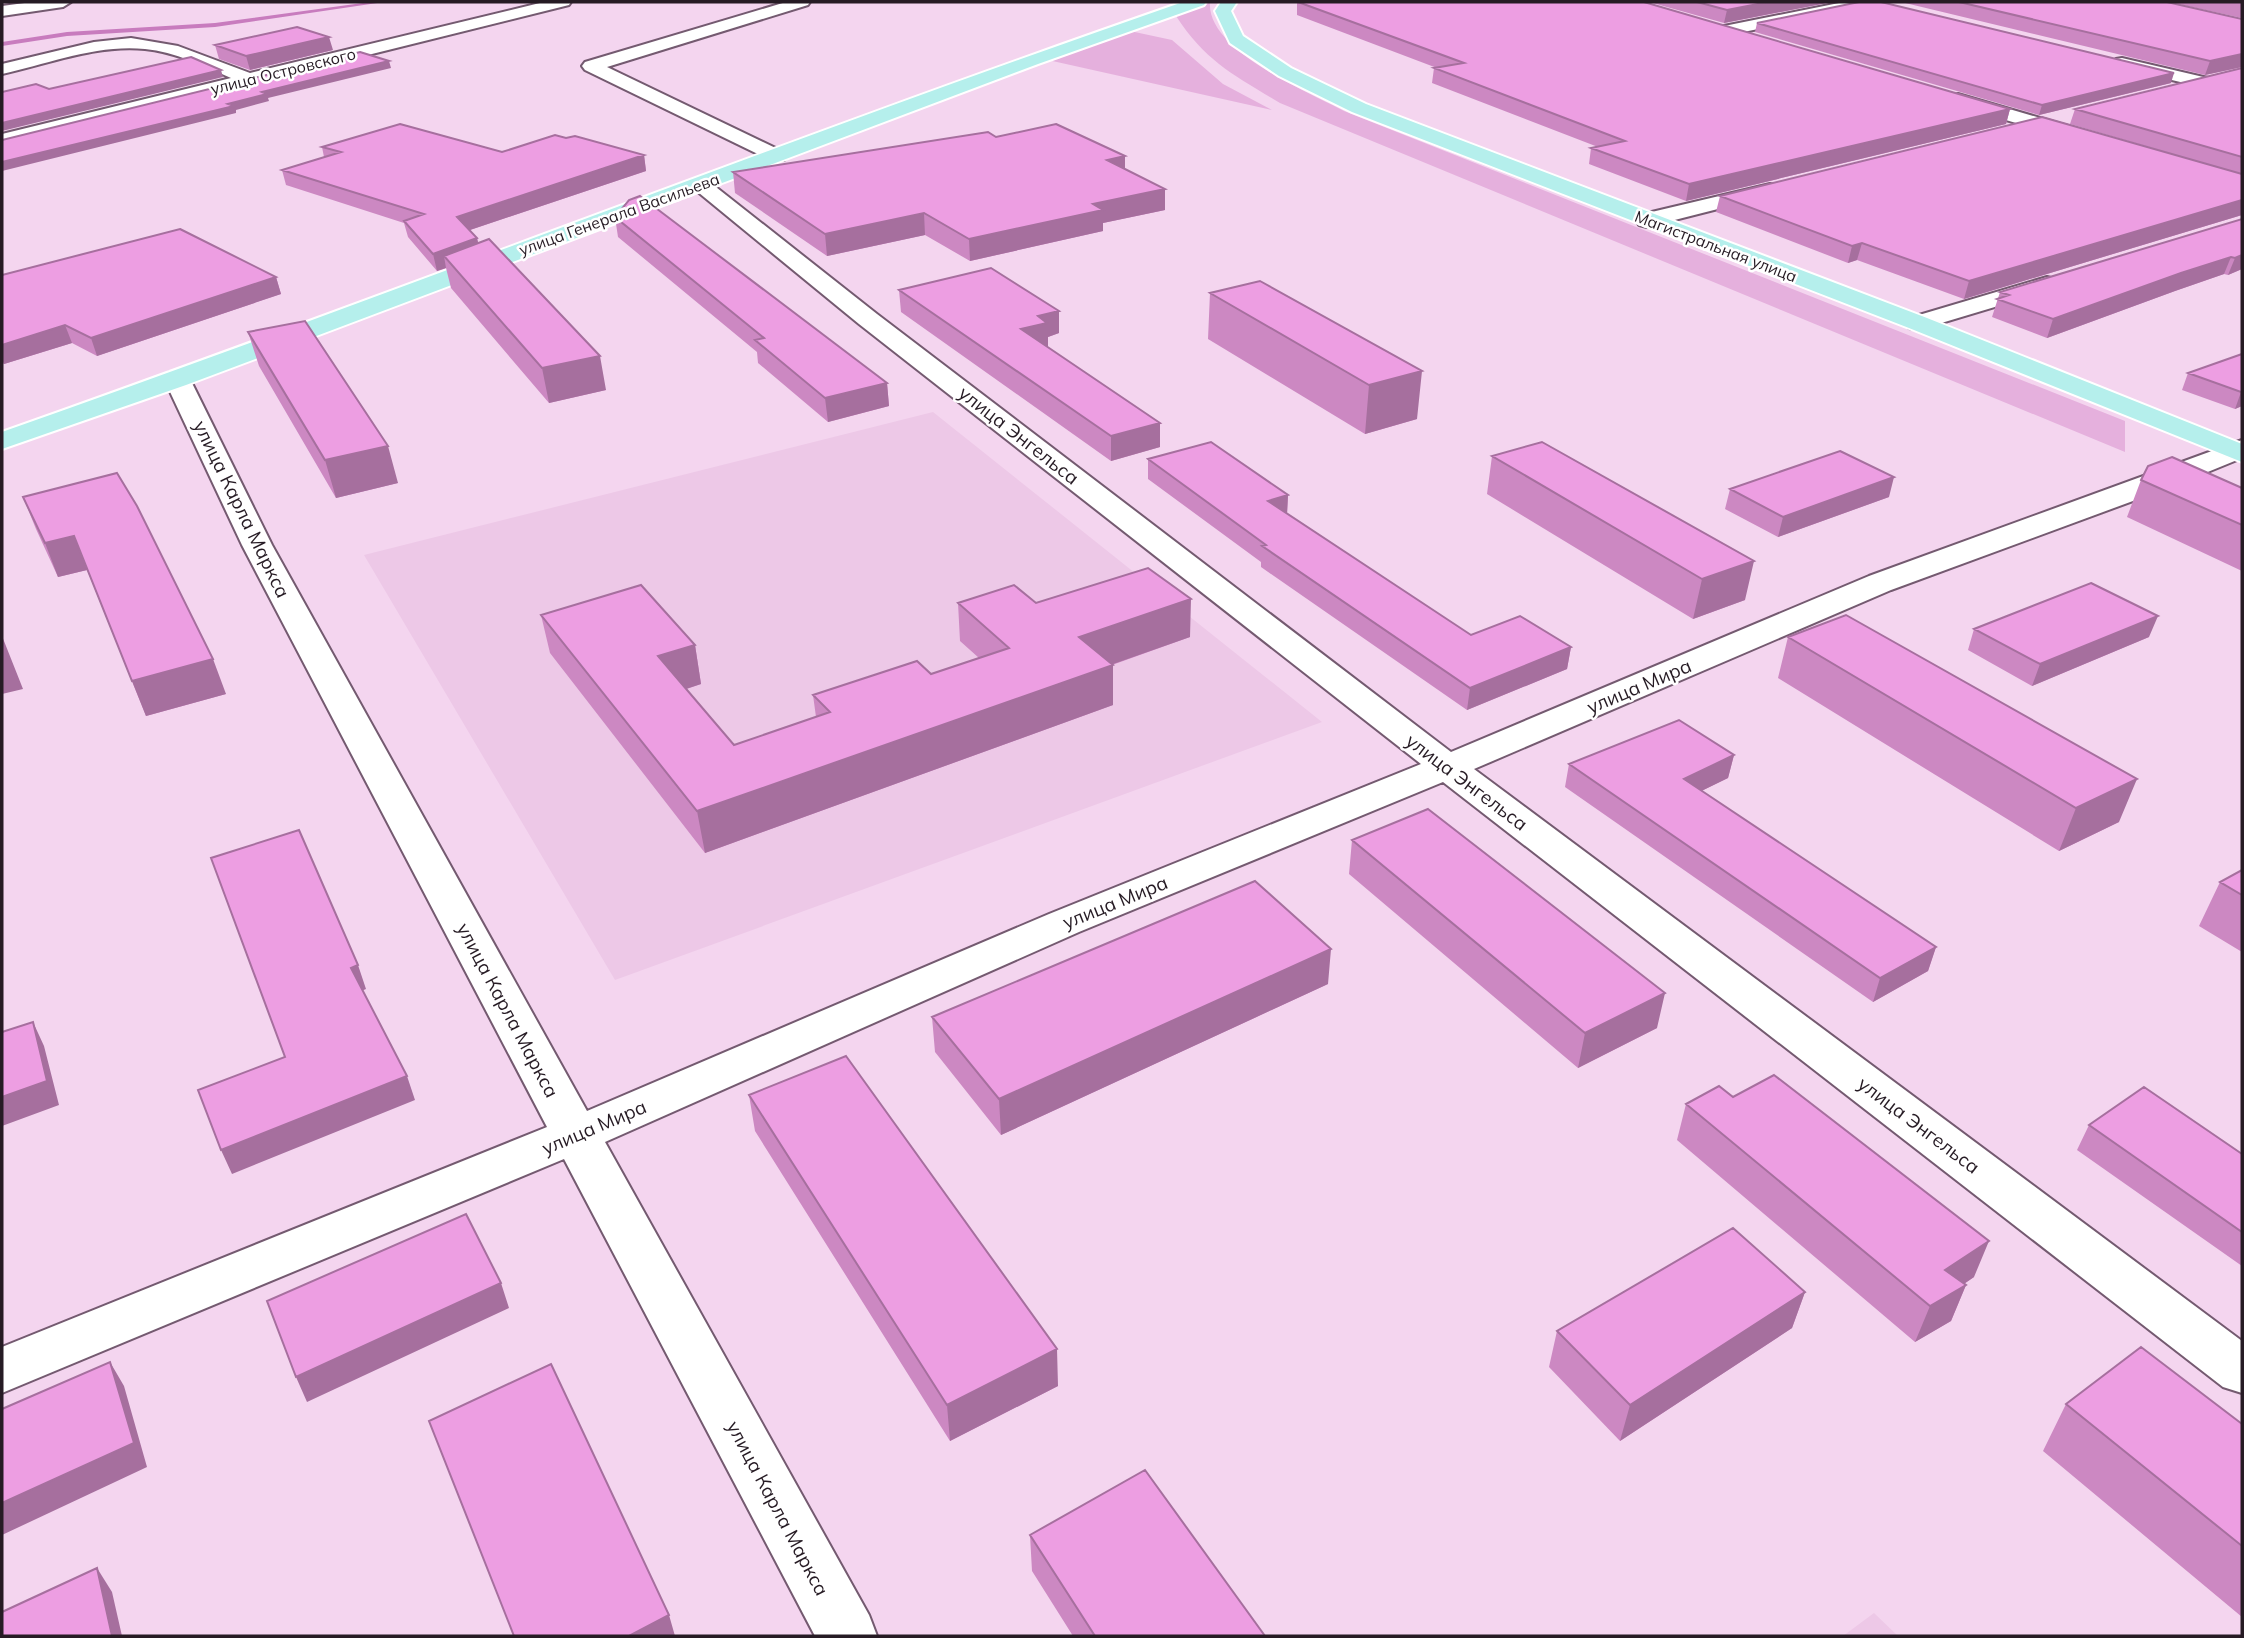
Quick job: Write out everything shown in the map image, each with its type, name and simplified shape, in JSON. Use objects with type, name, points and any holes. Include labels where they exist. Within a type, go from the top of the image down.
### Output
[{"type":"main road","name":"улица Генерала Васильева","points":[[2,441],[177,379],[1031,60],[1198,2]]},
{"type":"main road","name":"Магистральная улица","points":[[1229,2],[1223,11],[1236,40],[1285,72],[1359,108],[1918,323],[2240,451]]},
{"type":"street","points":[[2,11],[62,2]]},
{"type":"street","name":"улица Островского","points":[[2,140],[564,2]]},
{"type":"street","points":[[777,156],[591,66],[802,2]]},
{"type":"street","points":[[1764,42],[1718,29],[1866,2]]},
{"type":"street","points":[[2,69],[113,45],[143,43],[191,54],[248,79]]},
{"type":"street","points":[[2099,57],[2206,83]]},
{"type":"street","points":[[2168,93],[2230,77]]},
{"type":"street","points":[[1936,93],[2096,141]]},
{"type":"street","points":[[2003,134],[2080,115]]},
{"type":"street","name":"улица Энгельса","points":[[700,184],[878,327],[1447,767],[2242,1371]]},
{"type":"street","points":[[1647,220],[1792,185]]},
{"type":"street","points":[[1918,323],[2074,276]]},
{"type":"street","name":"улица Карла Маркса","points":[[177,379],[257,545],[847,1636]]},
{"type":"street","name":"улица Мира","points":[[2,1371],[576,1135],[1064,923],[1447,767],[1880,583],[2240,451]]},
{"type":"shaded area","points":[[1210,2],[1213,20],[1224,37],[1241,53],[1285,81],[1344,111],[2125,421],[2125,452],[1280,103],[1210,56],[1176,16]]},
{"type":"shaded area","points":[[1130,31],[1172,40],[1223,84],[1272,110],[1048,60]]},
{"type":"shaded area","points":[[933,412],[1322,722],[615,980],[364,555]]},
{"type":"shaded area","points":[[1874,1613],[1898,1636],[1843,1636]]},
{"type":"building","points":[[1298,2],[1644,2],[2010,109],[1689,184],[1591,148],[1625,141],[1434,68],[1464,63]]},
{"type":"building","points":[[1697,2],[1768,2],[1727,10]]},
{"type":"building","points":[[1859,2],[1881,2],[2174,73],[2042,105],[1757,23]]},
{"type":"building","points":[[1959,2],[2167,2],[2242,19],[2242,54],[2210,61]]},
{"type":"building","points":[[297,27],[329,37],[246,56],[215,45]]},
{"type":"building","points":[[360,52],[389,61],[262,92],[267,94],[228,104],[234,106],[2,162],[2,140]]},
{"type":"building","points":[[191,57],[221,70],[2,123],[2,92],[36,84],[49,89]]},
{"type":"building","points":[[2242,68],[2242,157],[2075,109]]},
{"type":"building","points":[[2042,117],[2242,174],[2242,200],[1969,281],[1862,243],[1852,246],[1720,196]]},
{"type":"building","points":[[400,124],[502,152],[555,135],[566,138],[575,136],[644,155],[457,217],[477,238],[433,254],[404,221],[424,214],[282,170],[341,152],[322,147]]},
{"type":"building","points":[[1056,124],[1125,156],[1107,160],[1165,189],[1093,204],[1103,210],[969,239],[924,213],[825,234],[733,172],[988,132],[996,137]]},
{"type":"building","points":[[640,196],[887,383],[825,398],[755,340],[764,338],[615,217],[629,200]]},
{"type":"building","points":[[2242,219],[2242,255],[2181,273],[2053,319],[1997,299],[2009,295],[2000,292]]},
{"type":"building","points":[[180,229],[276,277],[91,338],[65,325],[2,345],[2,275]]},
{"type":"building","points":[[489,239],[600,356],[542,368],[444,256]]},
{"type":"building","points":[[991,268],[1059,311],[1038,316],[1047,323],[1021,329],[1160,423],[1111,436],[899,290]]},
{"type":"building","points":[[1260,281],[1422,371],[1369,385],[1210,293]]},
{"type":"building","points":[[305,321],[388,446],[325,460],[248,332]]},
{"type":"building","points":[[2242,354],[2242,392],[2188,373]]},
{"type":"building","points":[[1211,442],[1288,495],[1268,501],[1471,635],[1520,616],[1571,647],[1470,688],[1262,546],[1266,545],[1148,459]]},
{"type":"building","points":[[1542,442],[1754,561],[1702,579],[1492,456]]},
{"type":"building","points":[[1840,451],[1894,477],[1783,517],[1730,489]]},
{"type":"building","points":[[2172,457],[2242,488],[2242,525],[2141,480],[2148,466]]},
{"type":"building","points":[[117,473],[137,506],[213,659],[132,681],[74,536],[45,543],[23,497]]},
{"type":"building","points":[[1148,568],[1191,599],[1079,637],[1113,665],[697,811],[541,615],[641,585],[695,645],[658,656],[734,745],[830,712],[813,695],[917,661],[931,674],[1009,648],[958,603],[1014,585],[1036,603]]},
{"type":"building","points":[[2091,583],[2158,616],[2040,664],[1974,629]]},
{"type":"building","points":[[1846,615],[2137,779],[2076,808],[1788,637]]},
{"type":"building","points":[[1679,720],[1734,755],[1684,779],[1936,947],[1880,978],[1569,764]]},
{"type":"building","points":[[1428,809],[1665,993],[1585,1033],[1352,840]]},
{"type":"building","points":[[299,830],[358,965],[351,968],[407,1076],[221,1150],[198,1090],[285,1057],[211,858]]},
{"type":"building","points":[[2242,870],[2242,895],[2220,882]]},
{"type":"building","points":[[1255,881],[1331,949],[999,1099],[932,1017]]},
{"type":"building","points":[[33,1022],[47,1081],[2,1097],[2,1032]]},
{"type":"building","points":[[846,1056],[1057,1349],[947,1405],[749,1095]]},
{"type":"building","points":[[1774,1075],[1989,1241],[1945,1270],[1966,1285],[1930,1306],[1686,1104],[1719,1086],[1733,1097]]},
{"type":"building","points":[[2144,1087],[2242,1154],[2242,1232],[2089,1125]]},
{"type":"building","points":[[466,1214],[501,1283],[296,1377],[267,1301]]},
{"type":"building","points":[[1733,1228],[1805,1292],[1630,1405],[1557,1331]]},
{"type":"building","points":[[2141,1347],[2242,1424],[2242,1546],[2066,1404]]},
{"type":"building","points":[[110,1362],[134,1443],[2,1503],[2,1409]]},
{"type":"building","points":[[551,1364],[669,1615],[629,1636],[514,1636],[429,1421]]},
{"type":"building","points":[[1145,1470],[1265,1636],[1095,1636],[1030,1535]]},
{"type":"building","points":[[97,1568],[112,1636],[2,1636],[2,1612]]},
{"type":"waterway","points":[[2,44],[67,34],[215,25],[381,2]]}]
